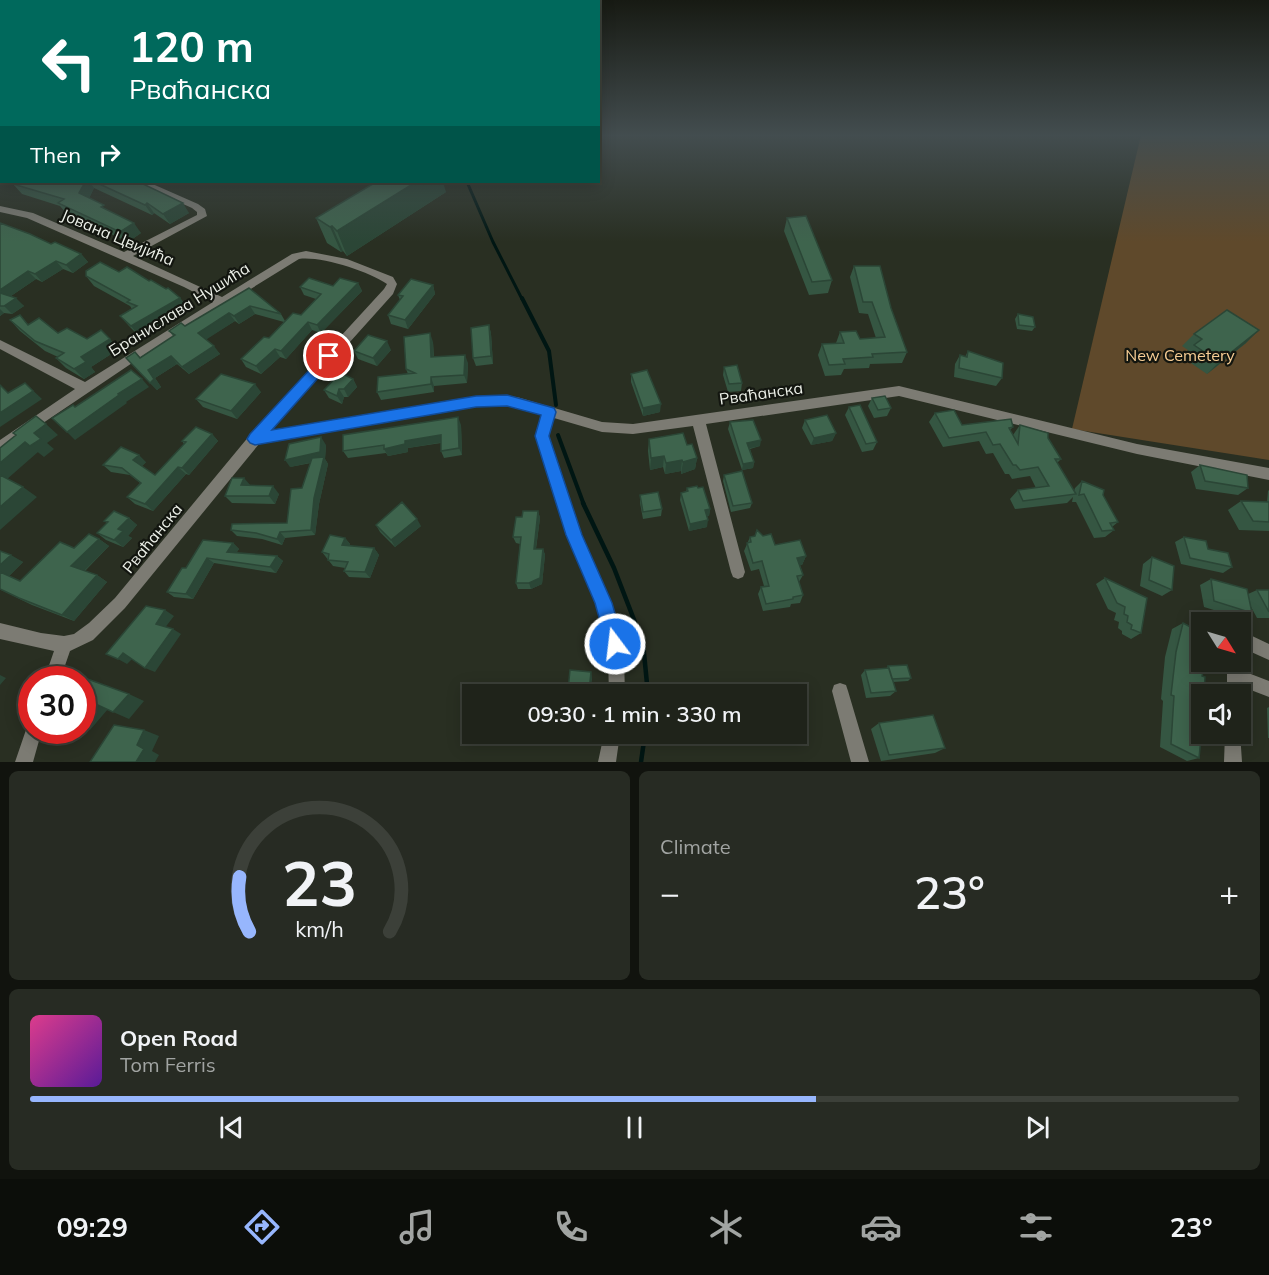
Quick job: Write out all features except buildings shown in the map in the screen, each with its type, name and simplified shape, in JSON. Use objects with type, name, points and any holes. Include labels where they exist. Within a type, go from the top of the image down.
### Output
[{"type":"street","points":[[125,256],[202,216],[202,211],[195,206],[144,183]]},
{"type":"street","name":"Јована Цвијића","points":[[0,209],[30,215],[125,256],[220,301]]},
{"type":"street","name":"Бранислава Нушића","points":[[0,447],[85,388],[220,301],[296,256],[307,253],[322,256],[389,280]]},
{"type":"street","name":"Рваћанска","points":[[64,644],[90,632],[120,603],[255,439],[389,291],[392,284],[389,280]]},
{"type":"street","points":[[0,344],[85,388]]},
{"type":"street","name":"Рваћанска","points":[[255,439],[476,402],[507,401],[618,429],[899,391],[1137,450],[1269,474]]},
{"type":"street","points":[[549,412],[542,436],[574,535],[612,630],[617,684]]},
{"type":"street","points":[[698,419],[738,572]]},
{"type":"street","points":[[0,631],[64,644],[57,666]]},
{"type":"street","points":[[1251,643],[1269,652]]},
{"type":"street","points":[[1240,672],[1269,689]]},
{"type":"street","points":[[840,691],[860,762]]},
{"type":"street","points":[[24,762],[30,744]]},
{"type":"street","points":[[607,762],[610,744]]},
{"type":"street","points":[[1233,744],[1233,762]]},
{"type":"green space","name":"New Cemetery","points":[[1133,171],[1269,171],[1269,460],[1072,429]]},
{"type":"waterway","points":[[467,183],[493,242],[522,299]]},
{"type":"waterway","points":[[522,298],[549,351],[556,405]]},
{"type":"waterway","points":[[558,435],[584,505]]},
{"type":"waterway","points":[[583,503],[614,568],[643,643],[647,684]]},
{"type":"waterway","points":[[641,762],[644,744]]},
{"type":"route","points":[[329,356],[255,439],[476,402],[517,402],[549,412],[542,436],[574,535],[603,603],[615,644]]}]
